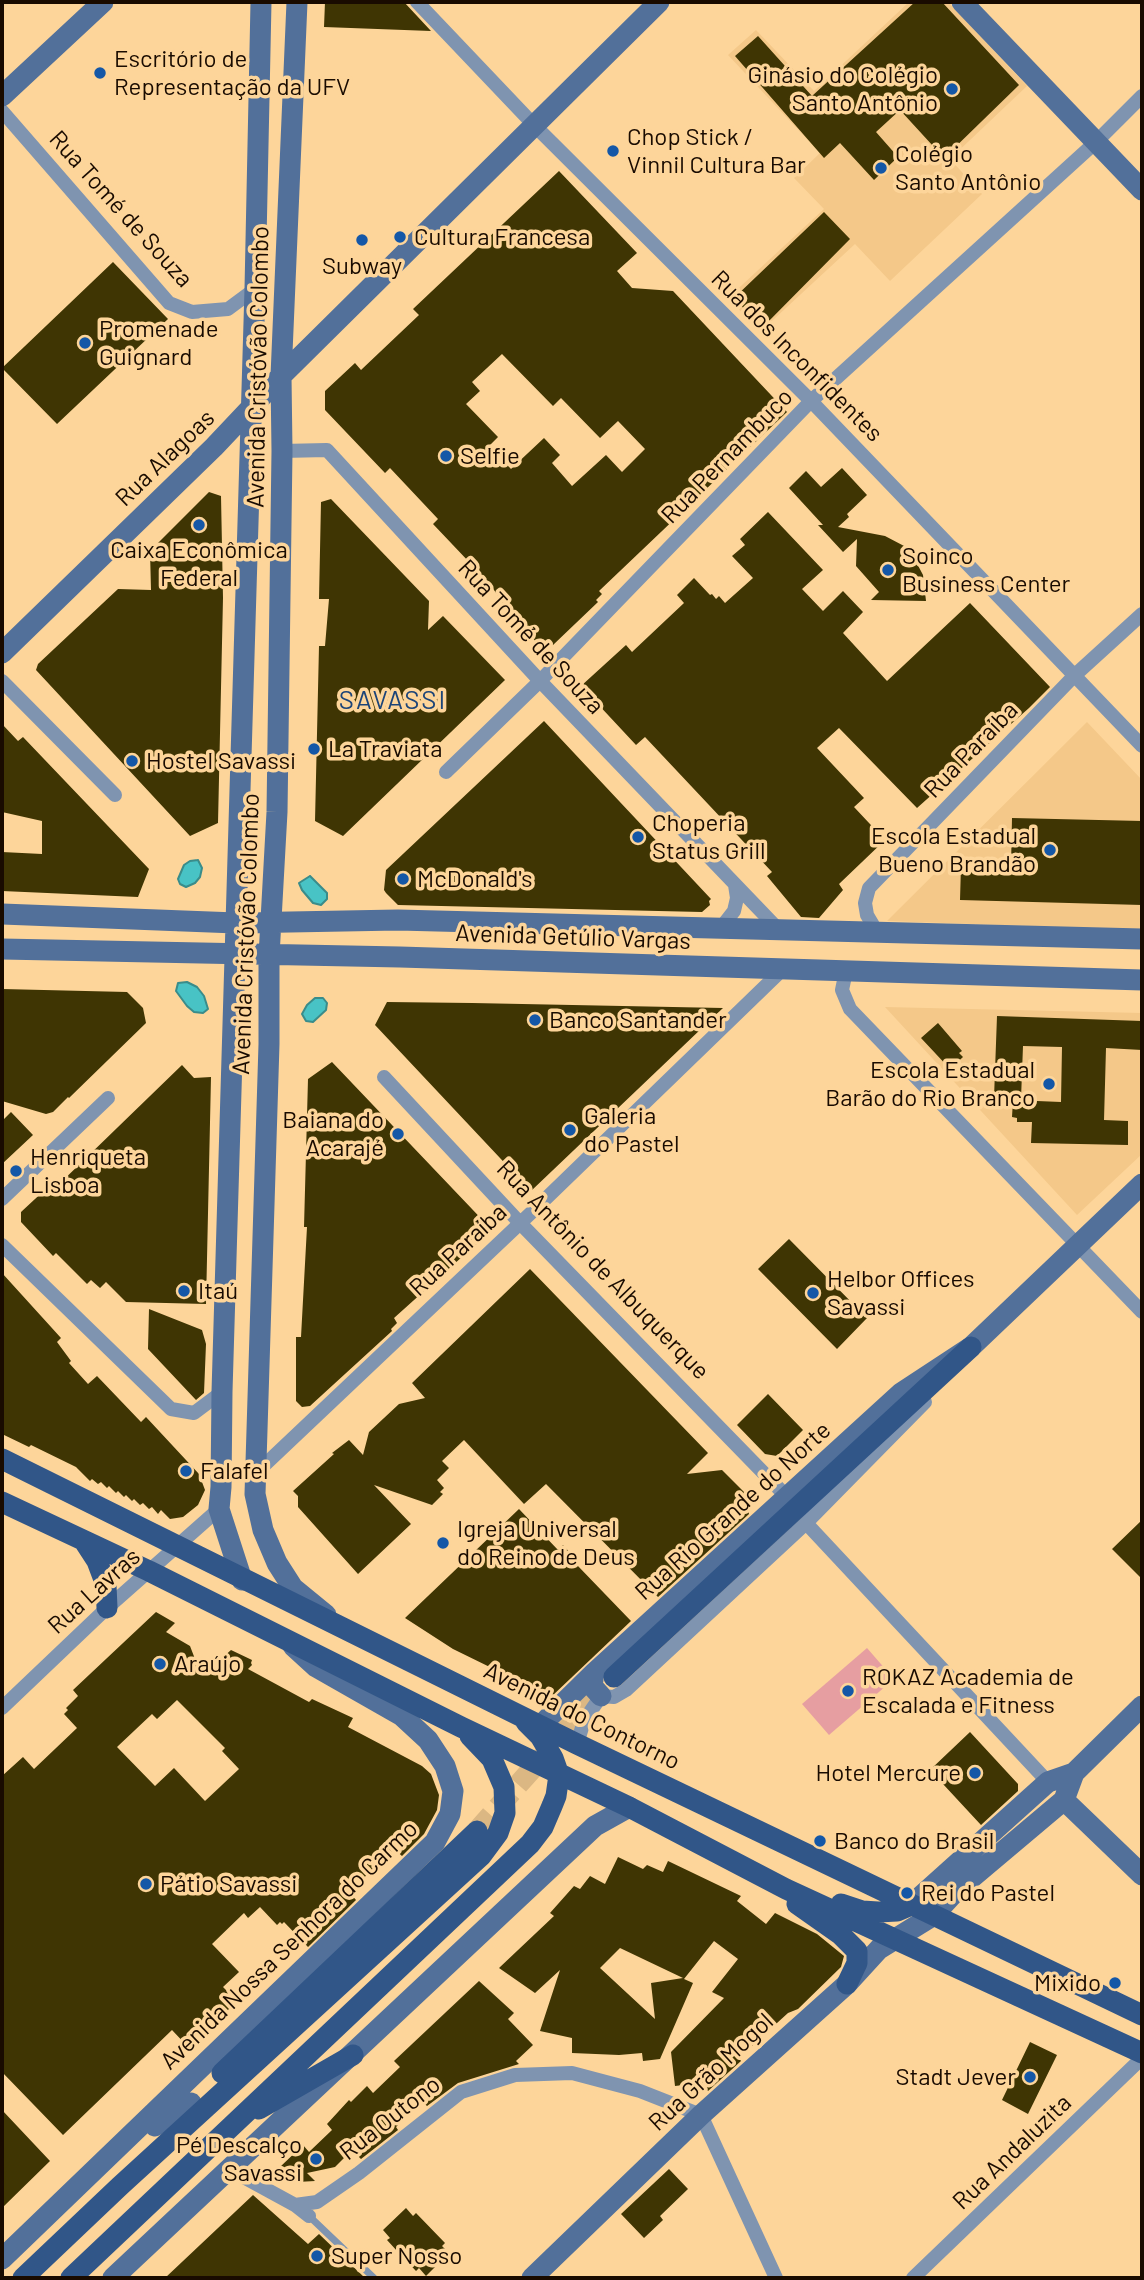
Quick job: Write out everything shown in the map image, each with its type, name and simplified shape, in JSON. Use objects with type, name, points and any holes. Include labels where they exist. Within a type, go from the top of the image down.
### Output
[{"type":"main road","points":[[2,96],[103,2]]},
{"type":"main road","name":"Avenida Cristóvão Colombo","points":[[242,1580],[219,1509],[261,2]]},
{"type":"main road","name":"Avenida Cristóvão Colombo","points":[[297,2],[281,376],[277,812],[269,956],[270,1044],[255,1494],[263,1530],[277,1563],[293,1588],[341,1627]]},
{"type":"main road","name":"Rua Alagoas","points":[[2,653],[214,447],[281,376],[659,2]]},
{"type":"main road","points":[[962,2],[1142,190]]},
{"type":"main road","points":[[214,447],[229,450],[249,469]]},
{"type":"main road","name":"Avenida Getúlio Vargas","points":[[2,914],[236,923],[398,920],[1142,939]]},
{"type":"main road","name":"Avenida Getúlio Vargas","points":[[2,949],[414,958],[1142,980]]},
{"type":"main road","name":"Rua Rio Grande do Norte","points":[[541,1726],[604,1675],[787,1497],[901,1393],[971,1348],[1142,1184]]},
{"type":"main road","points":[[601,1696],[592,1686],[971,1348]]},
{"type":"main road","name":"Avenida do Contorno","points":[[2,1460],[577,1744],[1142,2015]]},
{"type":"main road","points":[[2,1502],[149,1571],[461,1727],[629,1807],[786,1889],[1142,2056]]},
{"type":"main road","points":[[83,1539],[97,1561],[106,1585],[107,1608]]},
{"type":"main road","points":[[242,1580],[255,1608],[283,1637]]},
{"type":"main road","name":"Avenida Nossa Senhora do Carmo","points":[[2,2259],[435,1842],[450,1814],[453,1791],[446,1766],[428,1740],[402,1716],[316,1667],[283,1637]]},
{"type":"main road","points":[[1142,1706],[1074,1773],[1064,1800],[1142,1875]]},
{"type":"main road","points":[[71,2278],[530,1844],[543,1827],[556,1797],[559,1774],[540,1736],[517,1714]]},
{"type":"main road","points":[[23,2278],[481,1856],[498,1833],[505,1813],[504,1787],[492,1759],[461,1727]]},
{"type":"main road","points":[[786,1889],[818,1895],[862,1911],[897,1911],[911,1905],[1048,1782],[1074,1773]]},
{"type":"main road","name":"Rua Grão Mogol","points":[[532,2278],[701,2115],[847,1984],[879,1949],[934,1915],[956,1891],[1064,1800]]},
{"type":"main road","points":[[113,2278],[595,1826],[629,1807]]},
{"type":"main road","points":[[120,2186],[191,2103],[477,1831]]},
{"type":"main road","points":[[786,1889],[795,1903],[841,1935],[857,1951],[857,1964],[847,1984]]},
{"type":"main road","points":[[228,2128],[353,2054]]},
{"type":"main road","points":[[116,2150],[191,2103]]},
{"type":"street","name":"Rua dos Inconfidentes","points":[[417,2],[534,125],[811,401],[1142,746]]},
{"type":"street","name":"Rua Pernambuco","points":[[446,772],[540,681],[811,401],[1097,141],[1142,96]]},
{"type":"street","name":"Rua Tomé de Souza","points":[[2,111],[169,303],[192,312],[228,309],[255,289]]},
{"type":"street","name":"Rua Tomé de Souza","points":[[282,451],[327,450],[540,681],[780,931]]},
{"type":"street","name":"Rua Paraíba","points":[[877,932],[867,915],[865,903],[869,888],[1075,675],[1142,614]]},
{"type":"street","points":[[2,681],[115,795]]},
{"type":"street","points":[[720,929],[734,911],[737,898],[735,885]]},
{"type":"street","name":"Rua Paraíba","points":[[255,1474],[782,970]]},
{"type":"street","points":[[846,971],[842,990],[850,1009],[1142,1312]]},
{"type":"street","name":"Rua Antônio de Albuquerque","points":[[384,1077],[520,1223],[787,1497]]},
{"type":"street","points":[[2,1199],[108,1098]]},
{"type":"street","points":[[2,1245],[171,1409],[194,1413],[222,1392]]},
{"type":"street","name":"Rua Rio Grande do Norte","points":[[601,1696],[614,1697],[626,1690],[806,1523],[918,1410],[971,1348]]},
{"type":"street","name":"Rua Lavras","points":[[2,1708],[107,1608],[219,1509]]},
{"type":"street","points":[[806,1523],[1048,1782]]},
{"type":"street","points":[[577,1744],[584,1721],[601,1696]]},
{"type":"street","name":"Rua Andaluzita","points":[[913,2278],[1142,2056]]},
{"type":"street","name":"Rua Outono","points":[[295,2205],[317,2202],[461,2091],[515,2075],[572,2073],[640,2091],[701,2115]]},
{"type":"street","points":[[701,2115],[776,2278]]},
{"type":"street","points":[[229,2169],[310,2216]]},
{"type":"lane","points":[[310,2216],[374,2278]]},
{"type":"shaded area","name":"Colégio Santo Antônio","points":[[909,2],[948,2],[1027,86],[950,159],[982,194],[890,281],[855,244],[760,332],[728,298],[824,209],[794,178],[820,153],[728,55],[756,30],[814,91]]},
{"type":"shaded area","name":"Escola Estadual Bueno Brandão","points":[[1087,722],[1142,780],[1142,930],[887,921]]},
{"type":"shaded area","name":"Escola Estadual Barão do Rio Branco","points":[[885,1007],[1142,1013],[1142,1154],[1077,1215]]},
{"type":"shaded area","name":"ROKAZ Academia de Escalada e Fitness","points":[[867,1648],[894,1679],[829,1735],[802,1704]]},
{"type":"water","points":[[198,860],[202,868],[200,877],[186,887],[180,884],[178,879],[184,865]]},
{"type":"water","points":[[310,876],[327,893],[327,899],[321,905],[313,903],[299,883]]},
{"type":"water","points":[[187,982],[197,987],[204,996],[208,1009],[203,1013],[194,1012],[176,991],[178,983]]},
{"type":"water","points":[[315,998],[323,998],[327,1003],[326,1010],[313,1022],[306,1021],[302,1014]]},
{"type":"building","points":[[325,2],[404,2],[431,31],[324,27]]},
{"type":"building","points":[[915,2],[942,2],[1019,85],[944,158],[900,110],[876,132],[898,157],[874,180],[840,143],[824,158],[735,56],[758,36],[812,96]]},
{"type":"building","points":[[559,171],[637,253],[617,271],[632,288],[673,291],[787,412],[599,591],[602,594],[596,600],[598,602],[553,645],[543,646],[496,600],[499,597],[489,583],[433,524],[438,519],[390,468],[385,473],[325,410],[325,391],[355,363],[361,370],[419,315],[413,309]],"holes":[[[502,354],[553,406],[561,398],[600,438],[618,421],[645,449],[622,472],[606,455],[572,486],[552,463],[560,455],[544,438],[511,469],[489,446],[498,437],[466,404],[480,391],[472,382]]]},
{"type":"building","points":[[824,212],[850,239],[762,328],[734,298]]},
{"type":"building","name":"Promenade Guignard","points":[[113,262],[168,319],[57,424],[2,368]]},
{"type":"building","points":[[842,468],[867,495],[838,527],[885,536],[906,547],[923,575],[926,601],[871,600],[879,592],[856,566],[857,539],[843,552],[818,525],[823,525],[789,488],[806,471],[821,487]]},
{"type":"building","points":[[209,492],[221,496],[223,598],[218,823],[190,836],[36,670],[38,664],[118,589],[151,590],[150,551]]},
{"type":"building","points":[[331,499],[429,601],[428,630],[443,616],[505,680],[343,836],[315,821],[319,646],[325,646],[329,599],[319,599],[321,502]]},
{"type":"building","points":[[768,512],[823,570],[802,589],[823,611],[843,591],[863,612],[843,633],[887,681],[970,603],[1050,687],[917,808],[839,728],[817,748],[864,798],[854,807],[885,840],[839,884],[843,890],[819,918],[801,917],[767,876],[772,872],[645,737],[636,745],[581,686],[626,645],[632,652],[684,603],[677,595],[694,578],[710,595],[716,599],[719,596],[725,603],[753,578],[732,556],[745,545],[740,539]]},
{"type":"building","points":[[544,721],[711,899],[710,905],[702,912],[398,905],[386,893],[386,870]]},
{"type":"building","points":[[2,724],[18,741],[23,737],[149,869],[138,897],[2,891],[2,852],[42,854],[42,821],[2,812]]},
{"type":"building","points":[[1012,818],[1142,821],[1142,905],[960,900],[961,866],[1011,867]]},
{"type":"building","points":[[2,989],[127,992],[143,1008],[146,1023],[69,1098],[53,1112],[46,1114],[2,1101]]},
{"type":"building","points":[[387,1002],[723,1008],[531,1191],[375,1025]]},
{"type":"building","points":[[997,1016],[1142,1021],[1142,1050],[1106,1048],[1104,1120],[1128,1121],[1128,1145],[1031,1143],[1032,1122],[1017,1122],[1017,1118],[1012,1117],[1013,1100],[1061,1102],[1062,1047],[1023,1046],[1021,1099],[994,1098]]},
{"type":"building","points":[[938,1023],[962,1051],[959,1053],[963,1057],[950,1069],[921,1038]]},
{"type":"building","points":[[332,1062],[492,1230],[394,1318],[397,1323],[392,1331],[310,1406],[302,1407],[296,1401],[296,1337],[301,1337],[307,1227],[304,1227],[308,1079]]},
{"type":"building","points":[[182,1065],[194,1078],[211,1077],[206,1304],[126,1302],[106,1282],[100,1288],[91,1280],[87,1284],[56,1253],[53,1256],[21,1222],[21,1212],[49,1186],[53,1190]]},
{"type":"building","points":[[11,1112],[33,1135],[2,1164],[2,1121]]},
{"type":"building","name":"Helbor Offices Savassi","points":[[789,1239],[867,1318],[837,1349],[758,1269]]},
{"type":"building","points":[[530,1269],[708,1453],[687,1474],[722,1470],[755,1503],[748,1510],[749,1514],[658,1597],[546,1484],[524,1504],[464,1440],[442,1461],[449,1468],[437,1480],[444,1488],[440,1492],[443,1494],[432,1505],[374,1485],[411,1524],[358,1574],[298,1507],[298,1496],[293,1491],[334,1454],[332,1453],[349,1440],[363,1455],[369,1432],[399,1404],[425,1398],[412,1383]]},
{"type":"building","points":[[2,1273],[61,1338],[57,1342],[71,1361],[69,1363],[88,1384],[97,1376],[141,1422],[146,1417],[199,1474],[205,1490],[198,1505],[183,1517],[170,1519],[161,1510],[158,1514],[152,1507],[149,1509],[143,1503],[140,1505],[118,1491],[116,1493],[109,1486],[107,1488],[101,1482],[98,1484],[92,1479],[90,1481],[76,1467],[2,1434]]},
{"type":"building","points":[[149,1309],[202,1330],[206,1344],[204,1393],[196,1400],[148,1349]]},
{"type":"building","points":[[768,1394],[803,1430],[777,1456],[765,1454],[737,1425]]},
{"type":"building","points":[[519,1509],[558,1550],[563,1545],[579,1563],[577,1565],[631,1621],[551,1697],[453,1649],[405,1618]]},
{"type":"building","points":[[1142,1520],[1142,1579],[1112,1549]]},
{"type":"building","points":[[156,1612],[175,1623],[166,1632],[190,1646],[195,1659],[210,1669],[231,1650],[252,1660],[248,1669],[309,1702],[312,1699],[353,1718],[348,1727],[422,1766],[431,1774],[439,1795],[437,1810],[424,1834],[402,1856],[394,1849],[349,1892],[356,1900],[308,1947],[284,1922],[277,1925],[260,1907],[248,1918],[244,1913],[212,1944],[239,1972],[223,1987],[235,1999],[225,2015],[189,2048],[172,2030],[63,2135],[2,2072],[2,1776],[23,1757],[34,1769],[77,1728],[64,1714],[68,1710],[66,1708],[78,1696],[73,1690]],"holes":[[[177,1700],[225,1748],[222,1751],[239,1769],[205,1801],[174,1768],[155,1786],[117,1747],[152,1714],[157,1719]]]},
{"type":"building","points":[[970,1732],[1018,1784],[1018,1791],[981,1825],[930,1770]]},
{"type":"building","points":[[618,1857],[643,1869],[647,1865],[663,1872],[668,1861],[741,1896],[737,1901],[766,1924],[775,1913],[817,1934],[844,1956],[841,1967],[798,2009],[788,2013],[739,2058],[741,2061],[708,2091],[700,2083],[675,2086],[671,2052],[724,1998],[712,1992],[738,1959],[714,1941],[684,1979],[693,1983],[660,2059],[643,2061],[642,2053],[572,2053],[572,2038],[540,2031],[560,1970],[535,1993],[499,1968],[554,1916],[550,1913],[574,1886],[580,1889],[590,1876],[605,1884]],"holes":[[[620,1948],[683,1978],[651,1983],[655,2019],[600,1968]]]},
{"type":"building","points":[[479,1981],[514,2013],[508,2019],[533,2045],[516,2061],[519,2064],[458,2083],[427,2106],[421,2100],[400,2120],[396,2127],[398,2130],[361,2159],[352,2150],[335,2167],[307,2173],[315,2181],[297,2182],[287,2179],[280,2167],[303,2145],[309,2152],[332,2130],[327,2124],[349,2100],[351,2102],[367,2086],[373,2093],[400,2067],[394,2061]]},
{"type":"building","name":"Stadt Jever","points":[[1030,2042],[1057,2055],[1028,2114],[1002,2100]]},
{"type":"building","points":[[2,2110],[50,2161],[2,2208]]},
{"type":"building","points":[[669,2169],[688,2189],[660,2216],[663,2220],[644,2238],[621,2214]]},
{"type":"building","points":[[253,2195],[308,2244],[319,2234],[365,2278],[165,2278]]},
{"type":"building","points":[[406,2208],[413,2216],[416,2213],[445,2243],[442,2246],[449,2253],[426,2276],[419,2268],[416,2271],[398,2252],[387,2240],[390,2238],[383,2230]]},
{"type":"tunnel","points":[[477,1831],[596,1697]]},
{"type":"place","name":"Escritório de Representação da UFV","points":[[100,73]]},
{"type":"place","name":"Ginásio do Colégio Santo Antônio","points":[[952,89]]},
{"type":"place","name":"Chop Stick / Vinnil Cultura Bar","points":[[613,151]]},
{"type":"place","name":"Colégio Santo Antônio","points":[[881,168]]},
{"type":"place","name":"Cultura Francesa","points":[[400,237]]},
{"type":"place","name":"Subway","points":[[362,240]]},
{"type":"place","name":"Promenade Guignard","points":[[85,343]]},
{"type":"place","name":"Selfie","points":[[446,456]]},
{"type":"place","name":"Caixa Econômica Federal","points":[[199,525]]},
{"type":"place","name":"Soinco Business Center","points":[[888,570]]},
{"type":"place","name":"La Traviata","points":[[314,749]]},
{"type":"place","name":"Hostel Savassi","points":[[132,761]]},
{"type":"place","name":"Choperia Status Grill","points":[[638,837]]},
{"type":"place","name":"Escola Estadual Bueno Brandão","points":[[1050,850]]},
{"type":"place","name":"McDonald's","points":[[403,879]]},
{"type":"place","name":"Banco Santander","points":[[535,1020]]},
{"type":"place","name":"Escola Estadual Barão do Rio Branco","points":[[1049,1084]]},
{"type":"place","name":"Galeria do Pastel","points":[[570,1130]]},
{"type":"place","name":"Baiana do Acarajé","points":[[398,1134]]},
{"type":"place","name":"Henriqueta Lisboa","points":[[16,1171]]},
{"type":"place","name":"Itaú","points":[[184,1291]]},
{"type":"place","name":"Helbor Offices Savassi","points":[[813,1293]]},
{"type":"place","name":"Falafel","points":[[186,1471]]},
{"type":"place","name":"Igreja Universal do Reino de Deus","points":[[443,1543]]},
{"type":"place","name":"Araújo","points":[[160,1664]]},
{"type":"place","name":"ROKAZ Academia de Escalada e Fitness","points":[[848,1691]]},
{"type":"place","name":"Hotel Mercure","points":[[975,1773]]},
{"type":"place","name":"Banco do Brasil","points":[[820,1841]]},
{"type":"place","name":"Pátio Savassi","points":[[146,1884]]},
{"type":"place","name":"Rei do Pastel","points":[[907,1893]]},
{"type":"place","name":"Mixido","points":[[1115,1983]]},
{"type":"place","name":"Stadt Jever","points":[[1030,2077]]},
{"type":"place","name":"Pé Descalço Savassi","points":[[316,2159]]},
{"type":"place","name":"Super Nosso","points":[[317,2256]]},
{"type":"district","name":"SAVASSI","points":[[393,700]]}]
